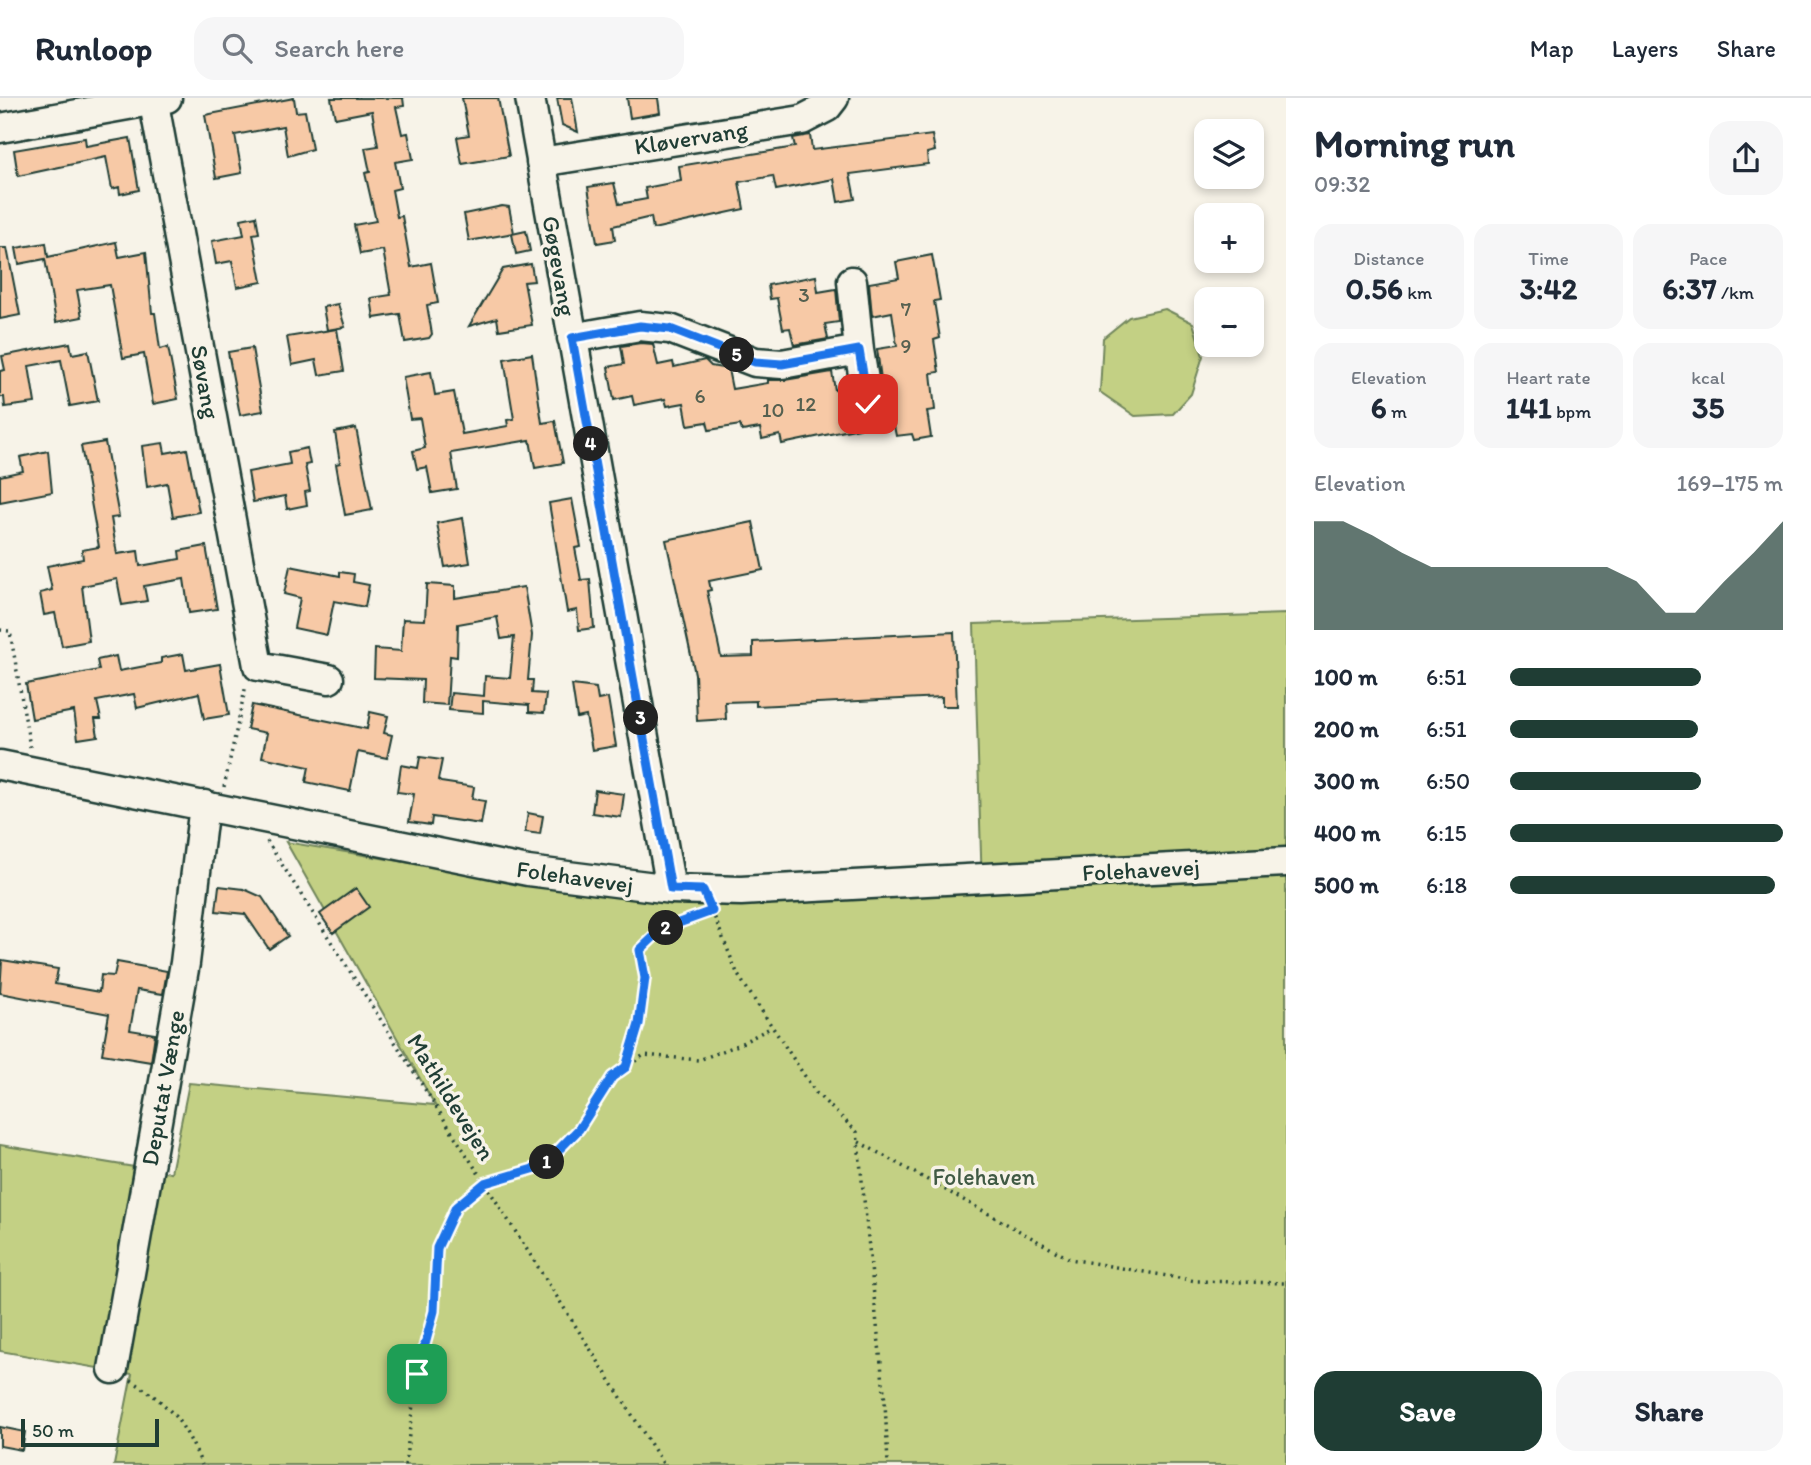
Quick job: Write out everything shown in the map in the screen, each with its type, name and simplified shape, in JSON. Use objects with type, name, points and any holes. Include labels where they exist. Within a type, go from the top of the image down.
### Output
[{"type":"street","name":"Gøgevang","points":[[530,98],[671,889]]},
{"type":"street","name":"Kløvervang","points":[[541,162],[802,120],[827,107],[834,98]]},
{"type":"street","points":[[0,128],[158,99]]},
{"type":"street","name":"Søvang","points":[[158,99],[258,666]]},
{"type":"street","points":[[852,281],[868,404]]},
{"type":"street","points":[[572,338],[640,326],[670,329],[755,362],[782,364],[859,350]]},
{"type":"street","points":[[258,666],[329,680]]},
{"type":"street","name":"Folehavevej","points":[[0,765],[257,817],[377,853],[671,889],[708,900],[866,884],[1286,862]]},
{"type":"street","name":"Deputat Vænge","points":[[113,1369],[210,807]]},
{"type":"path","points":[[0,630],[10,631],[31,741],[29,770]]},
{"type":"path","points":[[210,807],[224,789],[247,680],[258,666]]},
{"type":"path","name":"Mathildevejen","points":[[257,817],[265,837],[664,1465]]},
{"type":"path","points":[[626,1067],[639,1024],[645,978],[640,950],[662,929],[708,900],[738,975],[816,1093],[858,1132],[885,1402],[888,1465]]},
{"type":"path","points":[[405,1465],[417,1374],[434,1311],[437,1248],[456,1207],[485,1183],[543,1166],[579,1129],[612,1077],[644,1055],[699,1060],[738,1045],[772,1027]]},
{"type":"path","points":[[859,1142],[1070,1259],[1196,1281],[1286,1283]]},
{"type":"path","points":[[113,1369],[158,1398],[186,1427],[202,1465]]},
{"type":"green space","points":[[1165,309],[1193,323],[1194,357],[1203,357],[1191,394],[1173,414],[1135,416],[1100,392],[1103,338],[1129,317]]},
{"type":"green space","name":"Folehaven","points":[[1286,614],[1286,1465],[114,1465],[132,1374],[0,1351],[0,1145],[171,1173],[189,1083],[435,1105],[286,842],[601,895],[730,902],[982,888],[974,624]]},
{"type":"building","points":[[294,98],[296,112],[305,111],[312,149],[288,156],[283,126],[235,135],[242,173],[216,178],[205,115]]},
{"type":"building","points":[[331,98],[403,98],[404,106],[396,107],[402,134],[408,133],[413,159],[395,162],[400,188],[392,190],[397,217],[402,216],[411,267],[431,263],[438,303],[427,305],[432,334],[429,338],[405,342],[400,314],[374,318],[371,298],[391,295],[383,250],[360,254],[354,225],[376,221],[365,173],[370,172],[365,148],[378,146],[372,111],[335,118]]},
{"type":"building","points":[[462,98],[498,98],[509,156],[462,164],[457,137],[469,135]]},
{"type":"building","points":[[557,98],[572,98],[578,132],[562,125]]},
{"type":"building","points":[[627,98],[658,98],[660,113],[630,118]]},
{"type":"building","points":[[810,135],[812,150],[932,135],[935,151],[927,153],[928,164],[850,174],[855,199],[838,202],[834,179],[776,190],[773,176],[739,182],[744,209],[653,229],[651,217],[613,226],[615,240],[597,243],[588,187],[614,183],[619,204],[647,199],[645,188],[681,181],[679,166],[795,147],[793,138]]},
{"type":"building","points":[[85,138],[86,146],[130,138],[139,190],[120,194],[119,187],[112,189],[106,157],[18,176],[14,150]]},
{"type":"building","points":[[509,207],[514,233],[469,241],[464,214]]},
{"type":"building","points":[[256,216],[259,233],[253,234],[262,282],[237,287],[232,261],[216,264],[212,241],[244,235],[241,219]]},
{"type":"building","points":[[526,231],[530,251],[516,254],[512,234]]},
{"type":"building","points":[[116,242],[119,257],[146,252],[152,313],[155,313],[160,349],[168,347],[178,399],[153,404],[144,354],[123,358],[110,285],[77,290],[82,317],[56,322],[45,259],[19,264],[16,248],[46,243],[48,257]]},
{"type":"building","points":[[0,248],[7,248],[20,315],[0,319]]},
{"type":"building","points":[[932,255],[940,300],[934,301],[940,338],[934,340],[939,372],[931,373],[935,410],[927,411],[931,437],[914,440],[912,434],[896,436],[893,421],[782,444],[780,435],[762,439],[760,428],[742,431],[740,425],[709,430],[707,422],[688,425],[684,403],[667,406],[665,399],[634,405],[632,396],[614,400],[608,367],[624,364],[621,346],[641,343],[653,344],[658,365],[673,362],[674,367],[705,360],[711,366],[728,369],[732,389],[768,383],[768,380],[785,380],[832,372],[835,390],[848,388],[856,415],[863,420],[878,417],[884,402],[877,349],[897,346],[892,312],[872,316],[869,283],[899,278],[896,262]]},
{"type":"building","points":[[531,264],[534,281],[524,282],[532,325],[499,330],[497,318],[469,326],[503,269]]},
{"type":"building","points":[[816,276],[818,292],[836,289],[839,322],[825,324],[828,339],[794,345],[790,328],[783,329],[777,298],[770,299],[768,285]]},
{"type":"building","points":[[338,304],[345,327],[327,330],[323,307]]},
{"type":"building","points":[[337,329],[344,371],[319,375],[316,360],[292,365],[287,337]]},
{"type":"building","points":[[70,343],[72,354],[88,351],[98,401],[70,406],[61,360],[29,366],[35,403],[5,407],[4,397],[0,397],[0,371],[5,370],[2,356]]},
{"type":"building","points":[[252,348],[263,411],[240,415],[228,352]]},
{"type":"building","points":[[532,354],[542,423],[555,421],[563,463],[535,468],[530,440],[451,453],[457,489],[432,493],[427,467],[417,469],[413,451],[425,448],[420,418],[410,419],[403,377],[431,372],[435,395],[454,392],[462,434],[508,426],[507,420],[514,419],[504,359]]},
{"type":"building","points":[[356,428],[372,510],[345,515],[336,464],[340,463],[335,432]]},
{"type":"building","points":[[105,442],[119,517],[111,518],[117,554],[138,551],[140,566],[180,559],[179,551],[206,546],[217,609],[189,613],[184,579],[144,586],[147,601],[122,605],[117,579],[82,586],[89,641],[62,646],[55,613],[44,615],[40,593],[52,590],[47,566],[83,559],[82,550],[99,547],[81,446]]},
{"type":"building","points":[[163,443],[165,453],[187,449],[199,512],[173,517],[167,483],[147,487],[142,446]]},
{"type":"building","points":[[307,448],[310,464],[305,465],[310,491],[305,492],[307,505],[287,509],[285,496],[253,502],[248,472],[290,464],[288,452]]},
{"type":"building","points":[[48,451],[52,492],[0,502],[0,476],[23,471],[20,457]]},
{"type":"building","points":[[572,499],[581,547],[575,548],[581,580],[590,579],[594,628],[579,630],[577,610],[567,612],[549,503]]},
{"type":"building","points":[[463,518],[470,563],[445,567],[437,523]]},
{"type":"building","points":[[753,522],[763,570],[709,581],[711,590],[707,591],[721,657],[753,656],[753,642],[954,632],[957,706],[942,706],[942,697],[756,706],[756,701],[725,702],[726,719],[697,721],[695,674],[666,540]]},
{"type":"building","points":[[290,566],[340,576],[340,572],[354,574],[353,582],[369,585],[365,607],[334,601],[327,635],[294,628],[300,598],[284,594]]},
{"type":"building","points":[[427,584],[455,586],[455,598],[524,587],[532,635],[528,680],[533,680],[532,693],[546,694],[544,713],[529,712],[529,705],[483,701],[483,713],[449,710],[451,693],[484,696],[485,676],[510,678],[514,637],[501,639],[497,617],[458,624],[457,657],[450,656],[447,705],[422,703],[423,680],[374,678],[375,649],[401,651],[403,619],[425,620]]},
{"type":"building","points":[[183,654],[186,670],[220,664],[229,715],[204,719],[199,693],[137,708],[134,694],[97,701],[101,719],[95,719],[98,736],[78,739],[74,711],[32,719],[26,684],[99,670],[97,660],[116,656],[119,671],[161,663],[161,658]]},
{"type":"building","points":[[572,685],[596,688],[598,700],[608,698],[616,746],[592,750],[586,716],[577,718]]},
{"type":"building","points":[[252,705],[367,729],[370,712],[388,716],[384,733],[392,735],[387,758],[358,752],[350,791],[306,782],[309,767],[262,757],[267,733],[247,729]]},
{"type":"building","points":[[420,757],[442,760],[438,780],[441,782],[474,787],[472,799],[485,801],[481,824],[432,817],[431,825],[409,822],[414,794],[397,792],[401,765],[418,768]]},
{"type":"building","points":[[595,790],[624,794],[621,817],[592,813]]},
{"type":"building","points":[[528,813],[543,816],[540,834],[525,832]]},
{"type":"building","points":[[219,886],[244,889],[262,897],[288,936],[269,949],[245,914],[216,911]]},
{"type":"building","points":[[356,888],[369,907],[333,933],[320,914]]},
{"type":"building","points":[[2,960],[58,969],[55,984],[99,992],[101,975],[114,976],[117,962],[167,971],[163,994],[137,990],[130,1030],[155,1034],[151,1062],[102,1054],[109,1014],[0,993]]},
{"type":"building","points":[[0,1427],[25,1432],[22,1450],[0,1446]]},
{"type":"route","points":[[417,1374],[434,1311],[437,1248],[456,1207],[485,1183],[543,1166],[579,1129],[612,1077],[626,1067],[639,1024],[645,978],[640,950],[662,929],[712,911],[703,890],[671,889],[572,338],[640,326],[670,329],[755,362],[782,364],[859,350],[868,404]]}]
